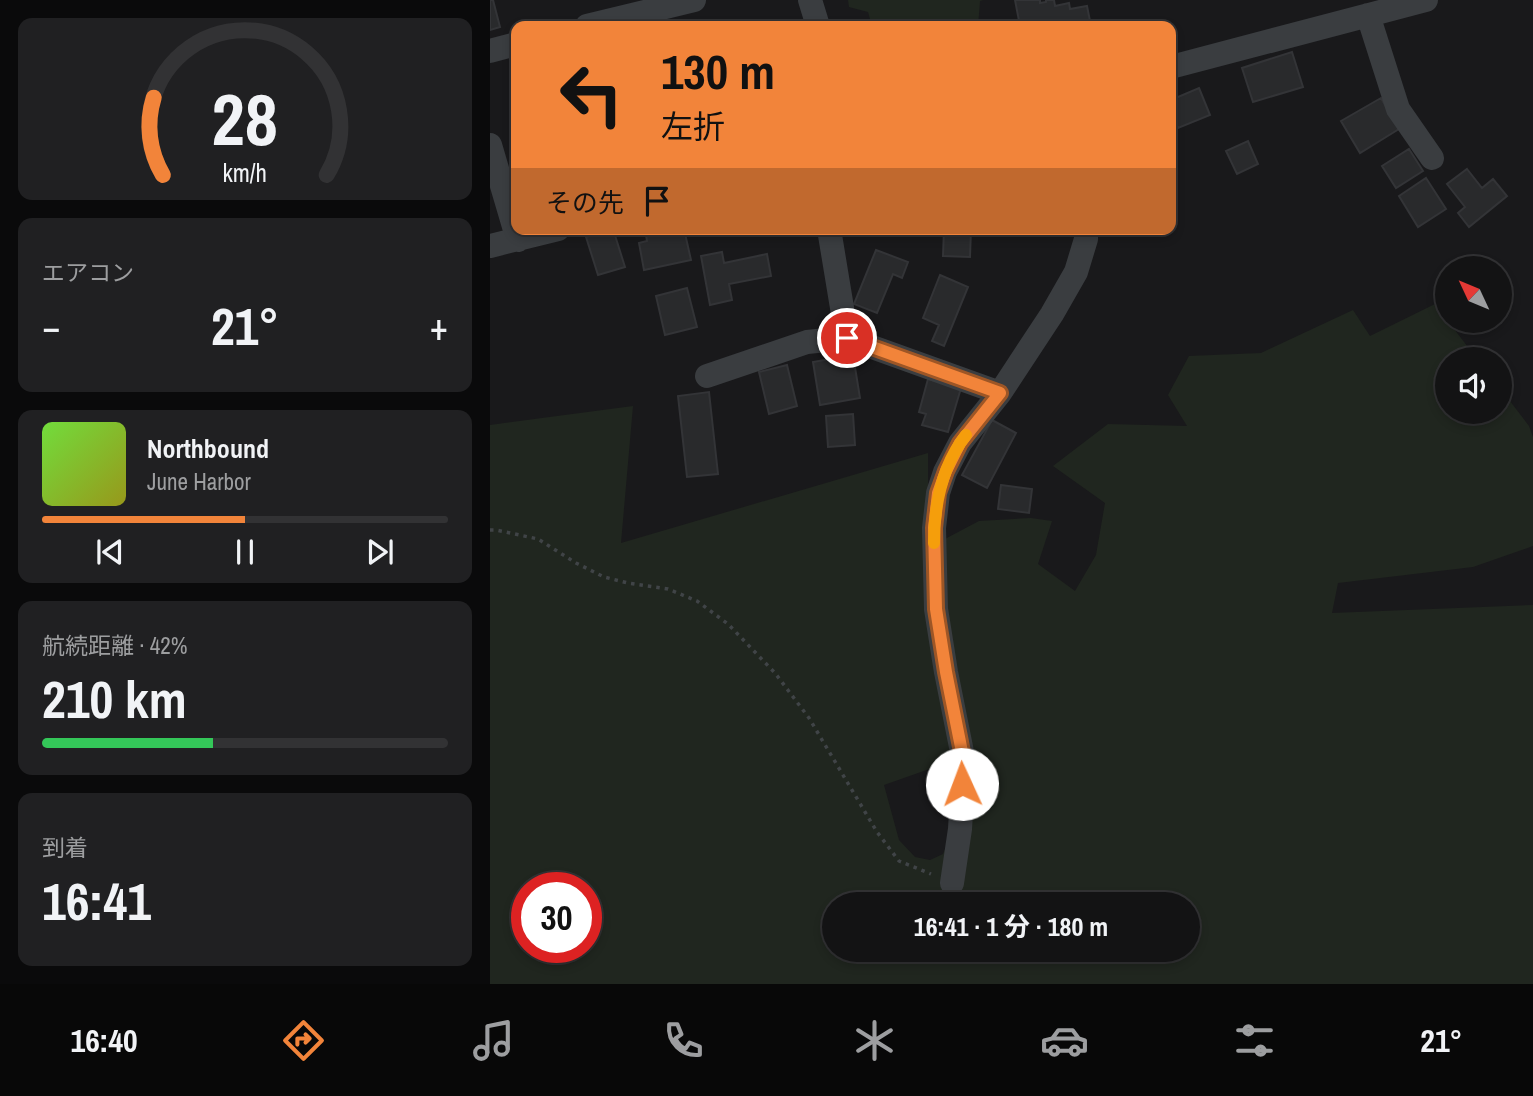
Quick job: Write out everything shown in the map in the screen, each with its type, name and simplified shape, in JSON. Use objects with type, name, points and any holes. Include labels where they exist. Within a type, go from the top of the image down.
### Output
[{"type":"street","points":[[608,21],[694,0]]},
{"type":"street","points":[[810,0],[816,21]]},
{"type":"street","points":[[1176,66],[1426,0]]},
{"type":"street","points":[[1368,15],[1398,108],[1432,159]]},
{"type":"street","points":[[490,51],[511,45]]},
{"type":"street","points":[[490,145],[511,216]]},
{"type":"street","points":[[517,235],[518,240]]},
{"type":"street","points":[[490,246],[536,235]]},
{"type":"street","points":[[830,235],[847,338]]},
{"type":"street","points":[[952,883],[960,829],[964,762],[936,609],[934,528],[938,493],[960,443],[1000,393],[1052,314],[1076,272],[1086,235]]},
{"type":"street","points":[[706,376],[807,342],[847,338],[1000,393]]},
{"type":"path","points":[[490,530],[538,539],[604,577],[668,589],[697,601],[728,624],[775,673],[808,718],[877,832],[899,861],[952,883]]},
{"type":"shaded area","points":[[848,0],[983,0],[980,1],[978,21],[871,21],[868,12],[849,7]]},
{"type":"shaded area","points":[[1435,304],[1435,333],[1457,333],[1468,347],[1435,347],[1435,424],[1512,424],[1512,404],[1529,426],[1533,437],[1533,546],[1473,567],[1338,583],[1332,613],[1533,605],[1533,984],[490,984],[490,425],[633,406],[621,543],[928,453],[928,548],[979,521],[1031,518],[1052,521],[1038,564],[1075,591],[1096,555],[1105,503],[1053,466],[1108,424],[1187,426],[1168,395],[1189,356],[1261,353],[1353,310],[1370,336]],"holes":[[[952,761],[952,832],[943,854],[930,860],[915,857],[899,840],[884,785]]]},
{"type":"building","points":[[490,0],[493,0],[500,27],[490,30]]},
{"type":"building","points":[[1015,0],[1040,0],[1040,3],[1054,0],[1055,6],[1069,3],[1070,9],[1087,6],[1090,21],[1019,21]]},
{"type":"building","points":[[1292,52],[1303,87],[1253,102],[1242,68]]},
{"type":"building","points":[[1199,88],[1210,115],[1178,128],[1176,98]]},
{"type":"building","points":[[1381,98],[1399,129],[1360,153],[1341,121]]},
{"type":"building","points":[[1248,141],[1258,164],[1237,174],[1226,151]]},
{"type":"building","points":[[1409,149],[1423,171],[1396,188],[1382,166]]},
{"type":"building","points":[[1467,169],[1482,188],[1493,179],[1507,196],[1469,227],[1458,213],[1465,207],[1447,184]]},
{"type":"building","points":[[1426,178],[1446,209],[1418,227],[1399,196]]},
{"type":"building","points":[[615,235],[625,267],[598,275],[586,237]]},
{"type":"building","points":[[646,235],[685,235],[691,260],[644,270],[639,243],[647,241]]},
{"type":"building","points":[[944,235],[971,235],[970,257],[943,256]]},
{"type":"building","points":[[876,250],[908,262],[902,278],[893,274],[877,313],[854,304]]},
{"type":"building","points":[[722,252],[724,263],[767,254],[771,276],[729,284],[732,300],[710,305],[701,256]]},
{"type":"building","points":[[940,275],[968,287],[944,346],[932,341],[939,325],[923,318]]},
{"type":"building","points":[[687,288],[697,327],[665,335],[656,296]]},
{"type":"building","points":[[853,355],[860,398],[820,405],[813,362]]},
{"type":"building","points":[[787,365],[797,406],[769,414],[759,372]]},
{"type":"building","points":[[928,379],[961,388],[948,432],[922,425],[926,414],[919,412]]},
{"type":"building","points":[[709,392],[718,474],[687,477],[678,396]]},
{"type":"building","points":[[853,414],[855,445],[828,447],[826,416]]},
{"type":"building","points":[[992,420],[1016,433],[987,488],[962,475]]},
{"type":"building","points":[[1001,485],[1032,489],[1029,513],[998,509]]},
{"type":"slow traffic","points":[[934,543],[938,493],[946,471],[966,435]]},
{"type":"route","points":[[847,338],[1000,393],[960,443],[946,471],[938,493],[934,528],[936,609],[964,762],[962,784]]}]
